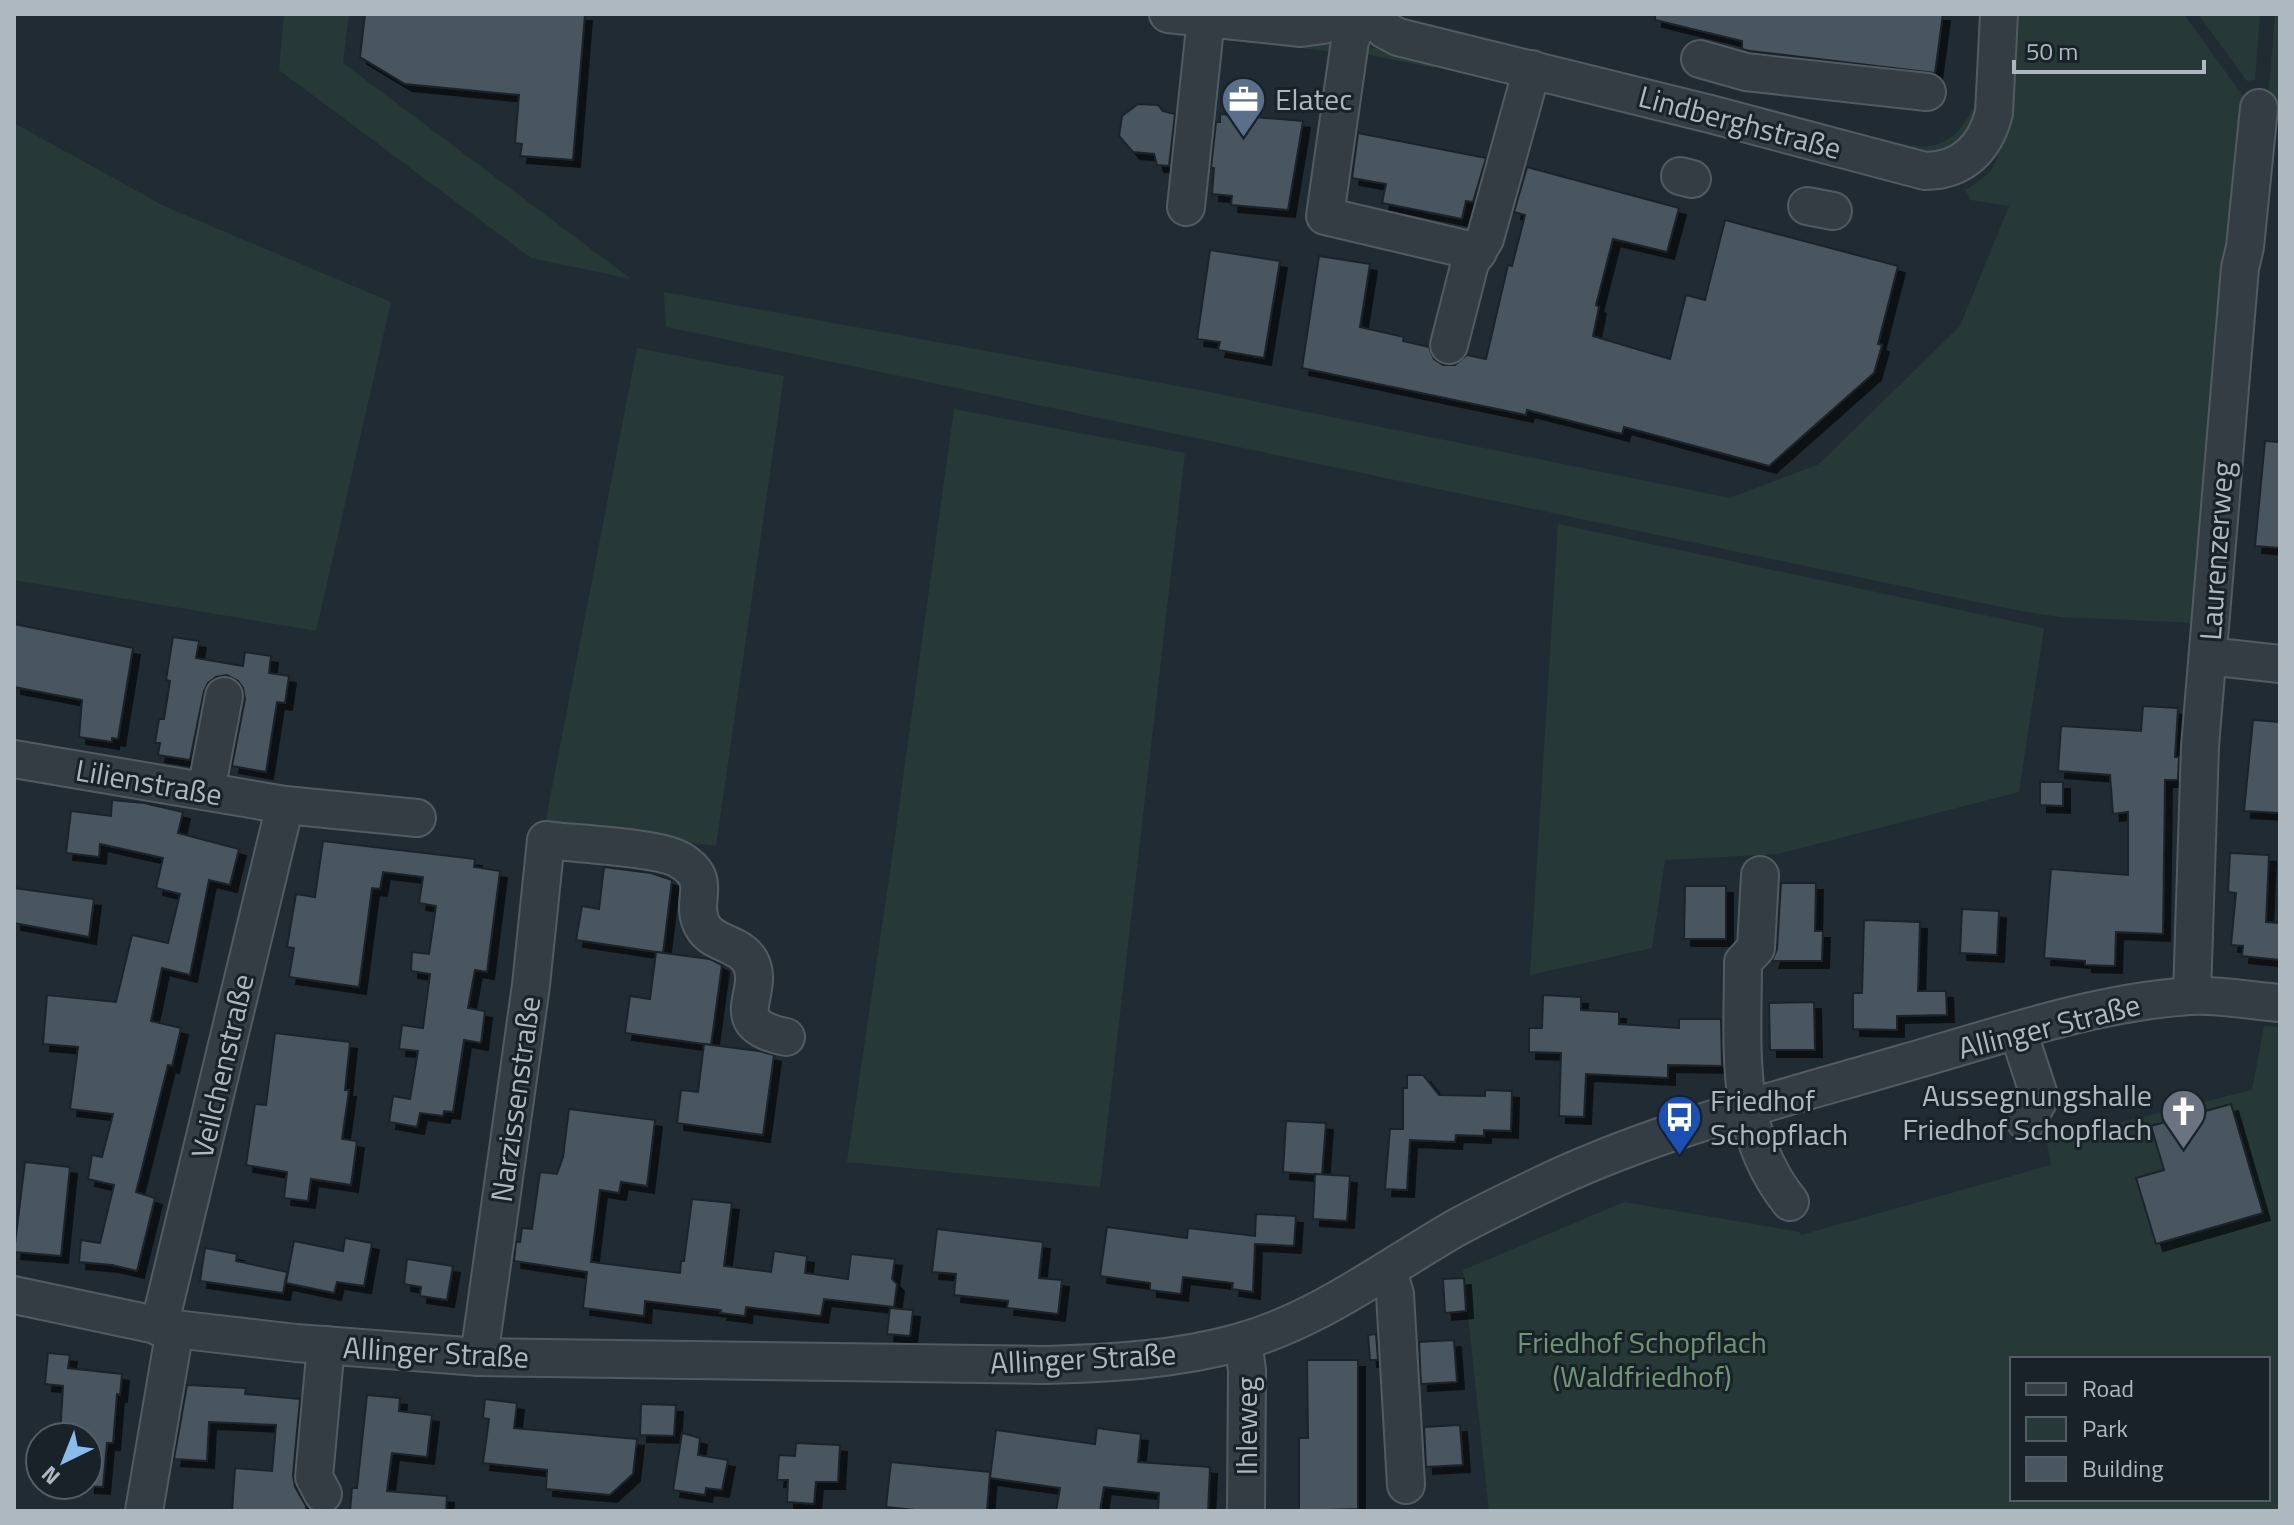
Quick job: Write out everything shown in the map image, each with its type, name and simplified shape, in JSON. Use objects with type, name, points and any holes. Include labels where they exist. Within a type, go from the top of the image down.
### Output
[{"type":"street","points":[[1168,14],[1301,28],[1323,25],[1351,14]]},
{"type":"street","points":[[1362,14],[1350,41],[1345,98],[1325,216],[1478,252]]},
{"type":"street","name":"Lindberghstraße","points":[[1369,14],[1385,30],[1398,37],[1925,171],[1936,185],[1952,167],[1967,160],[1990,129],[1994,113],[1999,14]]},
{"type":"street","points":[[1186,207],[1209,83],[1206,18]]},
{"type":"street","points":[[1686,108],[1702,46],[1746,72],[1927,92]]},
{"type":"street","points":[[1449,345],[1470,263],[1485,239],[1532,69]]},
{"type":"street","name":"Laurenzerweg","points":[[2192,995],[2200,746],[2222,457],[2259,108]]},
{"type":"street","points":[[2208,656],[2280,664]]},
{"type":"street","points":[[206,791],[224,696]]},
{"type":"street","name":"Lilienstraße","points":[[14,759],[285,805],[417,818]]},
{"type":"street","name":"Veilchenstraße","points":[[144,1511],[167,1328],[285,805]]},
{"type":"street","name":"Narzissenstraße","points":[[479,1357],[531,985],[546,840],[665,854],[687,864],[700,882],[699,913],[705,930],[717,940],[743,952],[752,965],[750,1014],[757,1025],[768,1033],[786,1037]]},
{"type":"street","points":[[1754,1107],[1743,1087],[1743,962],[1756,948],[1760,875]]},
{"type":"street","name":"Allinger Straße","points":[[14,1295],[167,1328],[479,1357],[1045,1365],[1135,1362],[1243,1341],[1304,1315],[1388,1271],[1455,1228],[1555,1179],[1660,1136],[2018,1031],[2127,1004],[2192,995],[2280,1003]]},
{"type":"street","points":[[1756,1002],[1754,1107],[1761,1155],[1790,1202]]},
{"type":"street","points":[[2018,1031],[2040,1098],[2026,1122]]},
{"type":"street","points":[[1388,1271],[1395,1294],[1406,1485]]},
{"type":"street","name":"Ihleweg","points":[[1243,1341],[1247,1370],[1246,1511]]},
{"type":"street","points":[[323,1494],[314,1477],[326,1345]]},
{"type":"green space","points":[[284,14],[349,14],[343,63],[631,279],[531,258],[279,70]]},
{"type":"green space","points":[[2014,14],[2184,14],[2250,106],[2196,623],[2060,617],[2020,611],[666,327],[664,292],[1194,389],[1730,498],[1819,464],[1960,326],[2009,206],[1971,200],[1965,190],[1987,174],[2000,153],[2008,115]]},
{"type":"green space","points":[[2198,14],[2260,14],[2255,80],[2247,81]]},
{"type":"green space","points":[[2275,14],[2280,14],[2280,102],[2269,90]]},
{"type":"green space","points":[[1229,32],[1333,44],[1337,52],[1224,40]]},
{"type":"green space","points":[[1371,47],[1430,59],[1434,68],[1365,54]]},
{"type":"green space","points":[[1973,108],[1980,109],[1972,124],[1946,150],[1924,153],[1893,149],[1895,142],[1921,146],[1942,143],[1959,130]]},
{"type":"green space","points":[[14,123],[164,206],[391,302],[316,631],[14,580]]},
{"type":"green space","points":[[637,348],[784,376],[716,846],[545,824]]},
{"type":"green space","points":[[954,409],[1185,453],[1100,1187],[847,1162]]},
{"type":"green space","points":[[1558,524],[2044,628],[2019,792],[1778,854],[1665,860],[1652,948],[1530,975]]},
{"type":"green space","name":"Friedhof Schopflach (Waldfriedhof)","points":[[2264,1026],[2280,1027],[2280,1511],[1489,1511],[1463,1270],[1624,1202],[1800,1232],[1801,1235],[2051,1165],[2047,1143],[2252,1090]]},
{"type":"building","points":[[365,14],[585,14],[573,160],[520,156],[522,144],[515,143],[519,95],[405,84],[360,57]]},
{"type":"building","points":[[1655,14],[1943,14],[1935,73],[1750,51],[1742,49],[1742,41],[1655,20]]},
{"type":"building","points":[[1138,104],[1158,105],[1163,111],[1175,114],[1169,166],[1157,165],[1154,154],[1133,152],[1119,136],[1122,116]]},
{"type":"building","points":[[1220,114],[1303,121],[1288,210],[1231,205],[1232,196],[1212,194],[1214,168],[1211,168],[1216,122],[1220,122]]},
{"type":"building","points":[[1358,133],[1486,158],[1473,202],[1466,201],[1462,219],[1382,203],[1386,184],[1352,178]]},
{"type":"building","points":[[1527,167],[1679,208],[1667,252],[1613,239],[1596,305],[1599,307],[1593,336],[1670,359],[1686,295],[1705,300],[1725,220],[1898,266],[1878,344],[1882,345],[1874,373],[1769,466],[1624,427],[1622,434],[1527,410],[1526,415],[1302,368],[1319,256],[1370,264],[1360,327],[1404,337],[1403,341],[1429,347],[1434,359],[1443,365],[1455,365],[1467,355],[1486,359],[1508,265],[1512,266],[1525,215],[1514,212]]},
{"type":"building","points":[[1210,250],[1280,261],[1264,358],[1218,350],[1220,342],[1197,339]]},
{"type":"building","points":[[2265,441],[2280,442],[2280,548],[2255,546]]},
{"type":"building","points":[[14,624],[133,648],[118,739],[112,738],[112,742],[79,737],[82,700],[14,687]]},
{"type":"building","points":[[173,637],[199,641],[196,658],[243,666],[245,652],[271,656],[269,673],[289,676],[285,703],[277,702],[266,772],[232,766],[245,699],[238,681],[227,675],[216,677],[204,691],[190,760],[158,755],[160,743],[155,743],[159,719],[164,719]]},
{"type":"building","points":[[2143,706],[2178,708],[2175,757],[2179,757],[2178,780],[2165,780],[2163,934],[2116,932],[2115,966],[2044,958],[2051,869],[2128,875],[2128,812],[2113,814],[2110,775],[2058,771],[2061,726],[2141,731]]},
{"type":"building","points":[[2253,720],[2280,722],[2280,813],[2244,811]]},
{"type":"building","points":[[2040,782],[2063,782],[2063,806],[2040,805]]},
{"type":"building","points":[[112,800],[183,812],[178,833],[239,849],[230,885],[209,880],[190,975],[162,968],[151,1021],[181,1028],[172,1066],[168,1065],[136,1192],[155,1198],[137,1271],[79,1262],[81,1240],[100,1243],[114,1185],[88,1179],[92,1155],[102,1157],[113,1114],[70,1109],[78,1047],[43,1044],[47,995],[116,1002],[132,935],[168,943],[180,894],[156,888],[163,858],[100,844],[99,857],[66,853],[71,811],[111,816]]},
{"type":"building","points":[[323,841],[475,859],[474,867],[500,871],[487,972],[475,970],[468,1008],[485,1011],[481,1043],[464,1040],[453,1112],[444,1111],[443,1116],[420,1113],[417,1127],[389,1122],[393,1096],[410,1099],[418,1051],[399,1049],[402,1025],[423,1028],[430,974],[411,971],[412,952],[429,954],[436,906],[419,903],[423,877],[383,872],[380,889],[372,888],[359,987],[289,977],[294,948],[287,947],[296,894],[315,897]]},
{"type":"building","points":[[2230,853],[2269,855],[2266,922],[2280,923],[2280,960],[2242,956],[2243,946],[2231,945],[2236,893],[2228,892]]},
{"type":"building","points":[[604,867],[651,873],[672,880],[663,953],[576,940],[582,906],[599,909]]},
{"type":"building","points":[[1781,883],[1816,883],[1815,931],[1823,931],[1822,961],[1772,961],[1777,949]]},
{"type":"building","points":[[1685,886],[1726,886],[1726,939],[1684,939]]},
{"type":"building","points":[[14,888],[94,899],[89,937],[14,923]]},
{"type":"building","points":[[1962,909],[1999,911],[1997,955],[1960,953]]},
{"type":"building","points":[[1864,920],[1920,922],[1918,991],[1946,991],[1947,1015],[1897,1016],[1897,1030],[1853,1029],[1853,993],[1862,993]]},
{"type":"building","points":[[656,952],[710,959],[722,965],[711,1045],[625,1033],[630,996],[650,999]]},
{"type":"building","points":[[1543,995],[1581,997],[1581,1010],[1619,1012],[1619,1024],[1679,1028],[1679,1019],[1721,1019],[1722,1066],[1668,1065],[1668,1078],[1586,1074],[1584,1117],[1559,1116],[1561,1053],[1529,1052],[1529,1028],[1542,1028]]},
{"type":"building","points":[[1814,1002],[1815,1050],[1770,1050],[1769,1003]]},
{"type":"building","points":[[275,1033],[350,1042],[345,1090],[349,1090],[342,1139],[357,1141],[351,1185],[311,1179],[308,1201],[284,1198],[287,1172],[246,1165],[255,1104],[266,1105]]},
{"type":"building","points":[[704,1044],[774,1055],[763,1135],[677,1123],[681,1090],[698,1092]]},
{"type":"building","points":[[1407,1075],[1423,1075],[1439,1095],[1485,1096],[1485,1090],[1512,1091],[1511,1131],[1484,1130],[1484,1136],[1456,1135],[1455,1142],[1410,1140],[1407,1190],[1385,1189],[1390,1129],[1403,1129],[1403,1088],[1407,1088]]},
{"type":"building","points":[[2231,1104],[2263,1213],[2156,1244],[2136,1178],[2164,1170],[2151,1126]]},
{"type":"building","points":[[569,1109],[655,1120],[647,1186],[621,1182],[619,1193],[600,1190],[591,1262],[680,1273],[692,1199],[732,1203],[724,1266],[771,1272],[774,1251],[807,1256],[805,1273],[848,1279],[851,1254],[895,1259],[892,1279],[897,1284],[894,1307],[824,1299],[821,1316],[746,1307],[745,1316],[645,1301],[644,1316],[583,1308],[587,1272],[514,1261],[516,1242],[520,1242],[522,1228],[532,1229],[540,1172],[557,1174],[563,1157]]},
{"type":"building","points":[[1286,1121],[1326,1123],[1322,1175],[1283,1172]]},
{"type":"building","points":[[25,1162],[70,1167],[61,1256],[14,1252]]},
{"type":"building","points":[[1315,1174],[1350,1176],[1347,1221],[1313,1219]]},
{"type":"building","points":[[1256,1214],[1296,1216],[1294,1246],[1255,1244],[1253,1292],[1232,1289],[1233,1283],[1183,1277],[1181,1294],[1150,1290],[1150,1283],[1100,1276],[1107,1227],[1187,1238],[1188,1228],[1255,1236]]},
{"type":"building","points":[[937,1229],[1043,1242],[1039,1278],[1062,1280],[1058,1314],[1007,1308],[1008,1301],[954,1295],[956,1274],[932,1272]]},
{"type":"building","points":[[345,1238],[372,1243],[364,1286],[337,1282],[334,1293],[286,1283],[294,1241],[343,1251]]},
{"type":"building","points":[[205,1248],[237,1254],[236,1261],[287,1272],[283,1293],[200,1281]]},
{"type":"building","points":[[407,1259],[453,1266],[447,1300],[420,1296],[421,1287],[404,1284]]},
{"type":"building","points":[[1464,1278],[1466,1311],[1445,1313],[1443,1279]]},
{"type":"building","points":[[890,1308],[913,1310],[910,1336],[887,1334]]},
{"type":"building","points":[[1376,1334],[1378,1360],[1370,1360],[1368,1335]]},
{"type":"building","points":[[1454,1340],[1457,1382],[1421,1384],[1419,1342]]},
{"type":"building","points":[[48,1353],[70,1355],[68,1368],[122,1374],[113,1443],[107,1443],[104,1476],[104,1421],[61,1421],[63,1386],[45,1384]]},
{"type":"building","points":[[1307,1360],[1358,1360],[1358,1509],[1299,1511],[1299,1438],[1308,1438]]},
{"type":"building","points":[[187,1385],[246,1388],[245,1394],[300,1399],[293,1475],[306,1511],[232,1511],[235,1468],[272,1471],[276,1425],[209,1422],[207,1461],[174,1459]]},
{"type":"building","points":[[367,1395],[400,1398],[399,1411],[432,1415],[427,1457],[392,1453],[387,1491],[447,1496],[446,1511],[350,1511],[352,1488],[357,1488]]},
{"type":"building","points":[[485,1399],[517,1403],[514,1428],[637,1439],[633,1474],[610,1495],[546,1489],[547,1470],[483,1463],[489,1419],[483,1418]]},
{"type":"building","points":[[641,1404],[676,1405],[674,1436],[640,1435]]},
{"type":"building","points":[[1460,1425],[1463,1465],[1426,1467],[1424,1427]]},
{"type":"building","points":[[1097,1428],[1141,1434],[1138,1462],[1210,1467],[1208,1511],[1158,1511],[1159,1493],[1104,1487],[1100,1511],[1056,1511],[1060,1488],[990,1478],[996,1430],[1095,1444]]},
{"type":"building","points":[[682,1433],[700,1438],[698,1455],[728,1460],[722,1490],[706,1488],[705,1495],[673,1490]]},
{"type":"building","points":[[796,1443],[840,1445],[838,1482],[816,1482],[814,1504],[787,1502],[788,1480],[777,1480],[779,1455],[795,1456]]},
{"type":"building","points":[[891,1462],[990,1472],[987,1511],[925,1511],[886,1507]]},
{"type":"place","name":"Elatec","points":[[1244,138]]},
{"type":"place","name":"Aussegnungshalle Friedhof Schopflach","points":[[2183,1151]]},
{"type":"place","name":"Friedhof Schopflach","points":[[1679,1156]]}]
